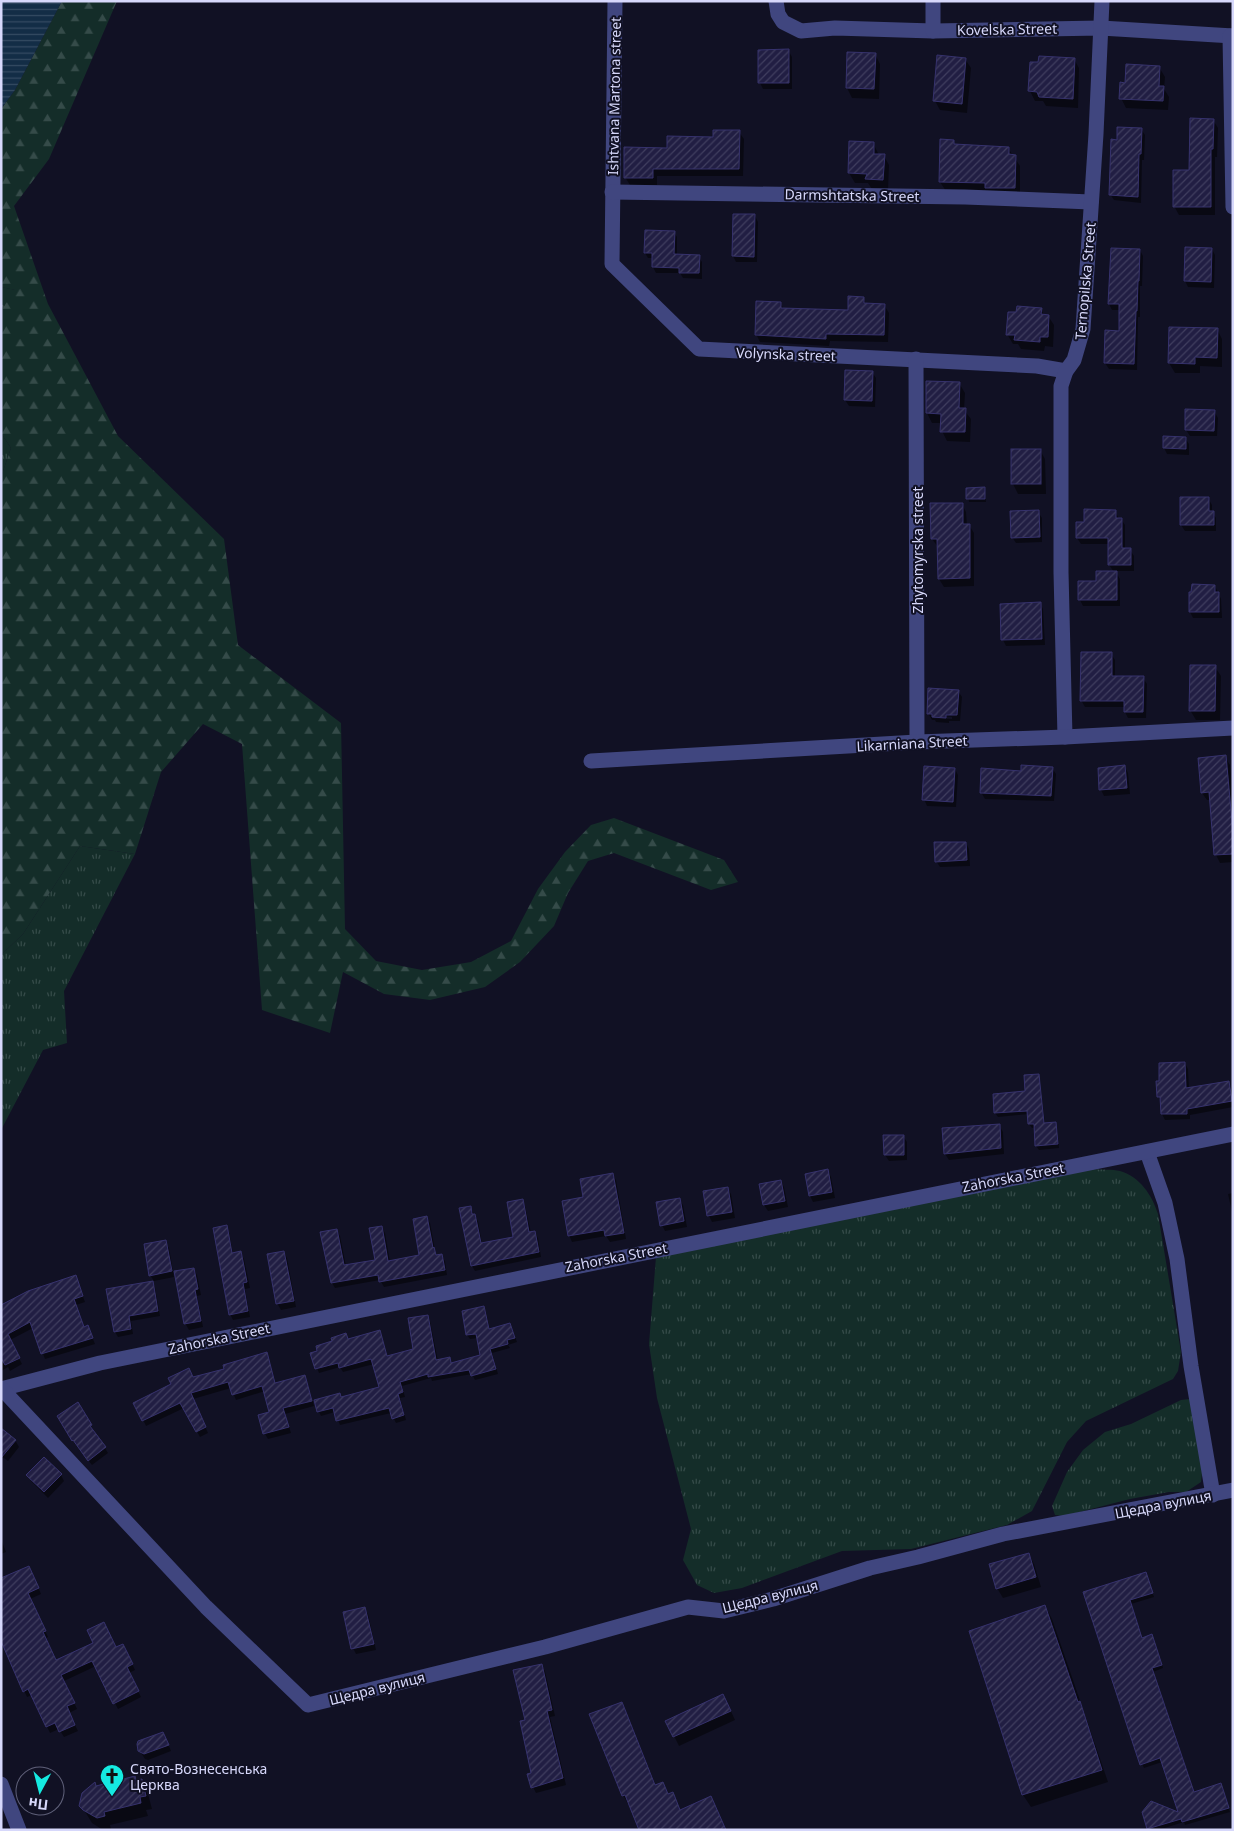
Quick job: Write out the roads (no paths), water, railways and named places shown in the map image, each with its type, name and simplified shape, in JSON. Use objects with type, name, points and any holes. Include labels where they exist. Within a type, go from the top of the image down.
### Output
[{"type":"street","name":"Ishtvana Martona street","points":[[612,192],[615,1]]},
{"type":"street","name":"Kovelska Street","points":[[776,1],[778,14],[783,22],[801,31],[835,28],[933,30],[1101,28],[1231,36]]},
{"type":"street","points":[[933,1],[933,30]]},
{"type":"street","name":"Ternopilska Street","points":[[1065,737],[1061,572],[1061,386],[1066,371],[1074,360],[1083,329],[1102,1]]},
{"type":"street","points":[[1231,36],[1233,207]]},
{"type":"street","name":"Darmshtatska Street","points":[[612,192],[965,197],[1091,202]]},
{"type":"street","name":"Volynska street","points":[[612,192],[612,264],[699,349],[720,352],[916,359],[1037,366],[1066,371]]},
{"type":"street","name":"Zhytomyrska street","points":[[916,359],[918,742]]},
{"type":"street","name":"Likarniana Street","points":[[591,761],[918,742],[1065,737],[1233,728]]},
{"type":"street","name":"Zahorska Street","points":[[2,1389],[129,1357],[976,1184],[1233,1134]]},
{"type":"street","points":[[1147,1152],[1165,1203],[1177,1259],[1190,1366],[1213,1495]]},
{"type":"street","name":"Щедра вулиця","points":[[2,1389],[206,1607],[308,1705],[545,1647],[688,1607],[724,1611],[773,1599],[870,1568],[918,1558],[1003,1534],[1233,1490]]},
{"type":"street","points":[[1,1784],[19,1830]]},
{"type":"water","points":[[1,1],[62,1],[15,90],[1,109]]},
{"type":"place","name":"Свято-Вознесенська Церква","points":[[112,1797]]}]
